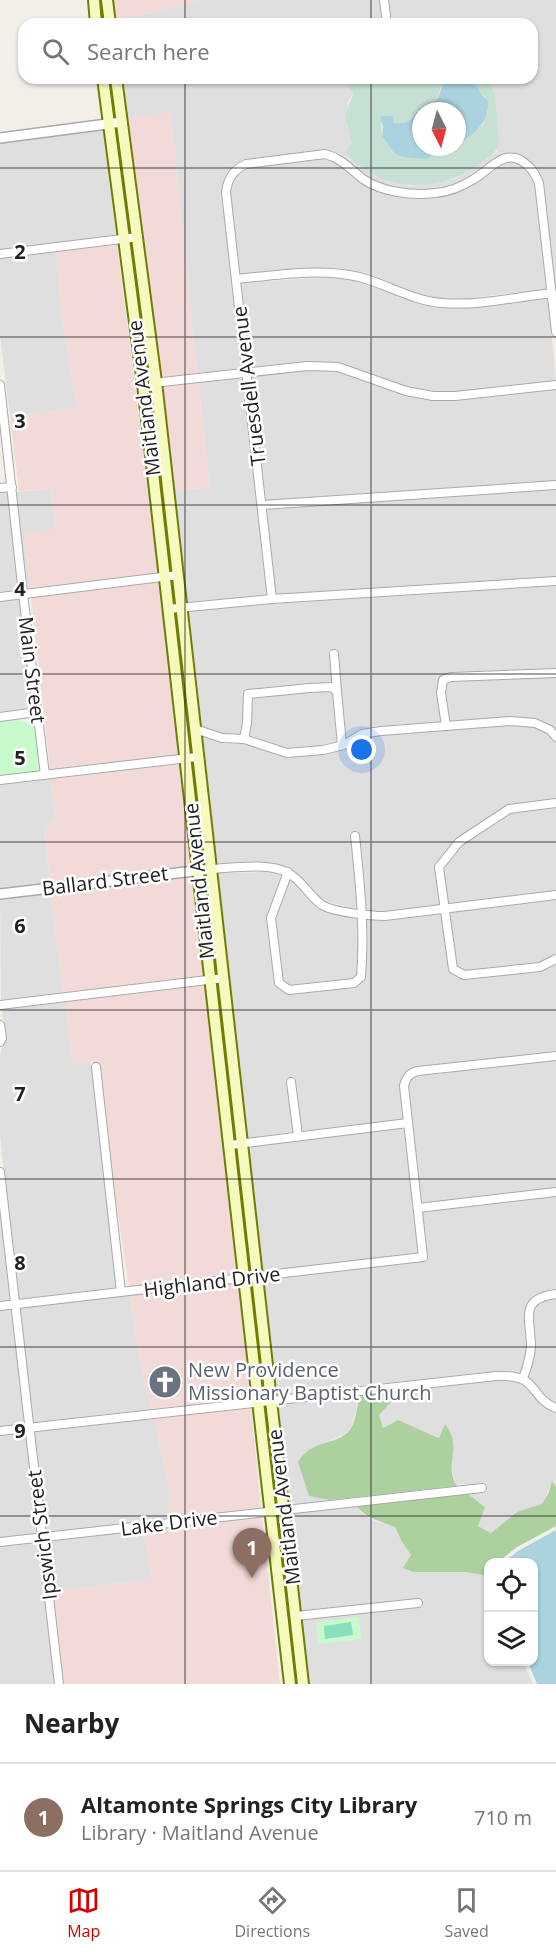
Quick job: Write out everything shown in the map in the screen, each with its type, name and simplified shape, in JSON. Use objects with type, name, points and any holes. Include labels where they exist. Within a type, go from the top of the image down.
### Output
[{"type":"main road","points":[[94,0],[96,18]]},
{"type":"main road","points":[[107,0],[109,18]]},
{"type":"main road","name":"Maitland Avenue","points":[[104,84],[143,384],[291,1684]]},
{"type":"main road","name":"Maitland Avenue","points":[[117,84],[156,382],[303,1684]]},
{"type":"street","points":[[384,0],[386,18]]},
{"type":"street","points":[[0,138],[122,122]]},
{"type":"street","name":"Truesdell Avenue","points":[[272,599],[226,192],[228,181],[238,167],[325,154],[335,157],[365,180],[386,189],[412,194],[435,193],[456,188],[474,179],[499,160],[510,157],[518,159],[535,173],[539,183],[552,293]]},
{"type":"street","points":[[0,254],[138,237]]},
{"type":"street","points":[[237,279],[301,273],[329,273],[361,278],[439,303],[458,304],[552,293],[556,333]]},
{"type":"street","points":[[143,384],[307,366],[338,367],[406,391],[433,396],[455,396],[556,385]]},
{"type":"street","name":"Main Street","points":[[0,385],[45,775]]},
{"type":"street","points":[[262,505],[556,485]]},
{"type":"street","points":[[0,488],[12,487]]},
{"type":"street","points":[[0,597],[178,575]]},
{"type":"street","points":[[168,609],[272,599],[556,581]]},
{"type":"street","points":[[334,654],[342,745]]},
{"type":"street","points":[[446,726],[441,693],[443,680],[451,676],[556,673]]},
{"type":"street","points":[[244,739],[248,694],[332,687],[337,692]]},
{"type":"street","points":[[0,717],[37,712]]},
{"type":"street","points":[[195,729],[222,738],[244,739],[287,753],[323,750],[342,745],[362,734],[381,731],[510,721],[535,723],[550,730],[556,737]]},
{"type":"street","points":[[0,780],[197,757]]},
{"type":"street","points":[[556,802],[509,808],[459,842],[439,867],[453,969],[464,975],[540,967],[556,959]]},
{"type":"street","points":[[288,872],[271,918],[279,983],[289,990],[354,983],[361,977],[363,950],[355,836]]},
{"type":"street","points":[[211,869],[269,867],[288,872],[322,905],[362,915],[385,916],[556,895]]},
{"type":"street","name":"Ballard Street","points":[[0,894],[211,869]]},
{"type":"street","points":[[0,1005],[224,978]]},
{"type":"street","points":[[0,1025],[0,1042]]},
{"type":"street","points":[[217,1037],[230,1035]]},
{"type":"street","points":[[556,1056],[418,1071],[408,1076],[404,1086],[418,1208],[556,1192]]},
{"type":"street","points":[[96,1067],[121,1292]]},
{"type":"street","points":[[291,1082],[298,1136]]},
{"type":"street","points":[[230,1144],[408,1123]]},
{"type":"street","name":"Ipswich Street","points":[[0,1172],[1,1200],[59,1684]]},
{"type":"street","name":"Highland Drive","points":[[0,1306],[423,1257],[418,1208]]},
{"type":"street","points":[[523,1378],[529,1362],[531,1346],[528,1315],[530,1305],[539,1298],[556,1294]]},
{"type":"street","points":[[0,1431],[513,1375],[531,1384],[545,1402],[556,1408]]},
{"type":"street","name":"Lake Drive","points":[[0,1542],[482,1488]]},
{"type":"street","points":[[296,1616],[418,1603]]},
{"type":"street","points":[[288,1662],[301,1660]]},
{"type":"shaded area","points":[[113,0],[204,0],[129,18],[116,18]]},
{"type":"shaded area","points":[[204,0],[380,0],[382,18],[129,18]]},
{"type":"shaded area","points":[[388,0],[556,0],[556,299],[543,182],[532,163],[520,155],[509,153],[497,157],[472,175],[455,183],[435,189],[412,190],[387,185],[366,176],[337,153],[325,150],[245,159],[237,163],[226,174],[222,193],[243,369],[197,373],[171,114],[128,119],[124,84],[346,84],[353,94],[348,102],[347,126],[352,143],[346,151],[349,159],[410,186],[455,179],[498,151],[482,84],[538,84],[538,18],[390,18]]},
{"type":"shaded area","points":[[171,113],[197,373],[161,377],[128,119]]},
{"type":"shaded area","points":[[103,129],[116,235],[0,250],[0,142]]},
{"type":"shaded area","points":[[324,159],[334,161],[363,184],[386,194],[412,199],[436,198],[457,192],[476,183],[501,165],[510,162],[517,163],[531,175],[535,184],[547,289],[458,299],[421,294],[362,273],[329,268],[240,274],[230,192],[235,177],[247,168]]},
{"type":"shaded area","points":[[117,245],[159,573],[30,588],[24,534],[56,529],[50,489],[19,491],[10,416],[77,408],[61,311],[56,252]]},
{"type":"shaded area","points":[[56,252],[61,311],[77,408],[10,416],[0,336],[0,259]]},
{"type":"shaded area","points":[[329,277],[360,282],[420,303],[439,307],[459,308],[548,298],[556,380],[454,392],[407,387],[338,363],[307,361],[251,368],[241,283]]},
{"type":"shaded area","points":[[308,370],[338,372],[406,396],[433,400],[455,401],[556,390],[556,481],[266,500],[252,377]]},
{"type":"shaded area","points":[[244,378],[267,595],[188,602],[175,491],[210,487],[198,382]]},
{"type":"shaded area","points":[[198,382],[210,487],[175,491],[162,386]]},
{"type":"shaded area","points":[[50,489],[56,530],[24,534],[30,588],[26,589],[16,492]]},
{"type":"shaded area","points":[[556,490],[556,577],[275,595],[267,509]]},
{"type":"shaded area","points":[[0,493],[8,493],[18,590],[0,592]]},
{"type":"shaded area","points":[[160,582],[180,755],[50,770],[31,597]]},
{"type":"shaded area","points":[[556,586],[556,668],[450,672],[442,675],[437,692],[441,722],[361,729],[345,739],[337,649],[329,650],[332,683],[308,683],[247,690],[244,694],[241,735],[223,734],[202,727],[189,611]]},
{"type":"shaded area","points":[[19,599],[33,708],[0,712],[0,601]]},
{"type":"shaded area","points":[[556,677],[556,731],[535,718],[510,717],[449,721],[446,683]]},
{"type":"shaded area","points":[[331,692],[333,694],[337,742],[287,748],[249,736],[252,698]]},
{"type":"shaded area","points":[[511,726],[534,727],[548,734],[556,743],[556,798],[507,805],[457,838],[435,867],[441,904],[385,912],[366,911],[358,831],[350,832],[358,909],[324,901],[308,883],[286,867],[268,863],[217,864],[203,737],[225,744],[243,744],[287,757],[324,754],[346,749],[364,738],[381,735]]},
{"type":"shaded area","points":[[181,764],[192,866],[50,883],[45,831],[55,817],[51,779]]},
{"type":"shaded area","points":[[51,779],[55,817],[45,831],[50,883],[0,889],[0,785]]},
{"type":"shaded area","points":[[556,807],[556,891],[449,903],[443,868],[461,846],[511,813]]},
{"type":"shaded area","points":[[268,872],[282,876],[267,919],[275,983],[287,994],[354,988],[363,981],[367,951],[367,920],[386,921],[442,913],[449,970],[462,979],[540,971],[556,964],[556,1051],[412,1068],[403,1074],[400,1085],[404,1119],[301,1131],[295,1077],[287,1078],[293,1132],[248,1138],[218,873]]},
{"type":"shaded area","points":[[193,875],[204,976],[63,993],[51,892]]},
{"type":"shaded area","points":[[290,879],[321,910],[359,919],[357,975],[352,979],[290,986],[282,980],[276,919]]},
{"type":"shaded area","points":[[51,892],[63,993],[1,1000],[0,898]]},
{"type":"shaded area","points":[[556,900],[556,954],[539,962],[464,971],[457,966],[450,912]]},
{"type":"shaded area","points":[[205,985],[237,1274],[129,1287],[113,1182],[99,1062],[73,1064],[65,1002]]},
{"type":"shaded area","points":[[65,1002],[73,1064],[96,1062],[91,1063],[117,1288],[18,1299],[0,1136],[0,1055],[5,1037],[2,1009]]},
{"type":"shaded area","points":[[556,1060],[556,1188],[421,1203],[408,1086],[411,1080],[419,1076]]},
{"type":"shaded area","points":[[405,1128],[419,1253],[262,1271],[248,1147]]},
{"type":"shaded area","points":[[556,1197],[556,1290],[536,1294],[527,1304],[524,1314],[527,1346],[521,1373],[496,1371],[276,1395],[263,1280],[427,1261],[422,1212]]},
{"type":"shaded area","points":[[0,1212],[10,1300],[0,1301]]},
{"type":"shaded area","points":[[238,1283],[250,1398],[151,1409],[140,1361],[130,1296]]},
{"type":"shaded area","points":[[130,1296],[140,1361],[151,1409],[33,1423],[19,1308]]},
{"type":"shaded area","points":[[556,1299],[556,1403],[528,1377],[535,1346],[532,1316],[534,1308],[540,1302]]},
{"type":"shaded area","points":[[11,1309],[25,1424],[0,1427],[0,1310]]},
{"type":"shaded area","points":[[512,1380],[522,1383],[543,1406],[556,1412],[556,1487],[552,1482],[542,1505],[517,1512],[491,1533],[478,1526],[485,1507],[468,1494],[486,1492],[485,1483],[456,1485],[452,1470],[453,1457],[445,1425],[440,1438],[398,1420],[383,1428],[379,1415],[392,1401],[390,1392]]},
{"type":"shaded area","points":[[360,1395],[351,1429],[305,1452],[305,1482],[309,1496],[330,1500],[288,1505],[277,1404]]},
{"type":"shaded area","points":[[251,1407],[261,1508],[167,1519],[170,1516],[169,1485],[154,1418]]},
{"type":"shaded area","points":[[154,1418],[169,1485],[170,1516],[167,1519],[45,1533],[34,1432]]},
{"type":"shaded area","points":[[26,1433],[37,1534],[0,1538],[0,1436]]},
{"type":"shaded area","points":[[356,1506],[372,1520],[395,1527],[411,1555],[404,1568],[413,1572],[465,1572],[484,1575],[484,1666],[525,1666],[533,1684],[308,1684],[301,1620],[423,1607],[421,1598],[300,1611],[289,1514]]},
{"type":"shaded area","points":[[262,1517],[280,1684],[63,1684],[52,1592],[152,1579],[144,1538],[154,1529]]},
{"type":"shaded area","points":[[154,1529],[145,1538],[152,1579],[52,1592],[46,1542]]},
{"type":"shaded area","points":[[38,1543],[55,1684],[0,1684],[0,1547]]},
{"type":"green space","points":[[346,84],[444,84],[434,102],[412,102],[412,118],[407,122],[394,123],[392,119],[381,122],[382,136],[394,153],[421,158],[466,156],[466,138],[483,125],[488,111],[485,97],[473,84],[489,84],[495,96],[499,143],[492,155],[457,177],[426,185],[395,183],[365,169],[349,157],[345,151],[352,143],[345,116],[353,94]]},
{"type":"green space","points":[[19,720],[33,724],[39,766],[32,774],[0,777],[0,722]]},
{"type":"green space","points":[[390,1392],[392,1401],[379,1415],[383,1428],[398,1420],[439,1438],[445,1424],[453,1441],[452,1470],[457,1486],[330,1500],[309,1496],[298,1462],[316,1446],[337,1439],[349,1431],[355,1419],[360,1395]]},
{"type":"green space","points":[[552,1481],[556,1487],[556,1526],[517,1547],[503,1558],[484,1558],[484,1575],[465,1572],[413,1572],[403,1568],[411,1555],[395,1527],[369,1517],[356,1506],[468,1494],[485,1507],[478,1526],[491,1533],[517,1512],[542,1504]]},
{"type":"green space","points":[[359,1617],[361,1639],[318,1644],[316,1622]]},
{"type":"green space","points":[[351,1622],[353,1635],[325,1639],[324,1626]]},
{"type":"water","points":[[443,84],[473,84],[488,101],[486,116],[482,124],[466,139],[466,102],[434,102],[438,98]]},
{"type":"water","points":[[380,116],[393,116],[394,123],[410,120],[412,118],[412,156],[433,156],[427,159],[403,157],[394,153],[382,136],[383,127]]},
{"type":"water","points":[[556,1530],[556,1684],[537,1684],[530,1666],[538,1666],[538,1558],[509,1558]]},
{"type":"place","name":"New Providence Missionary Baptist Church","points":[[165,1382]]},
{"type":"place","name":"Altamonte Springs City Library","points":[[252,1578]]}]
